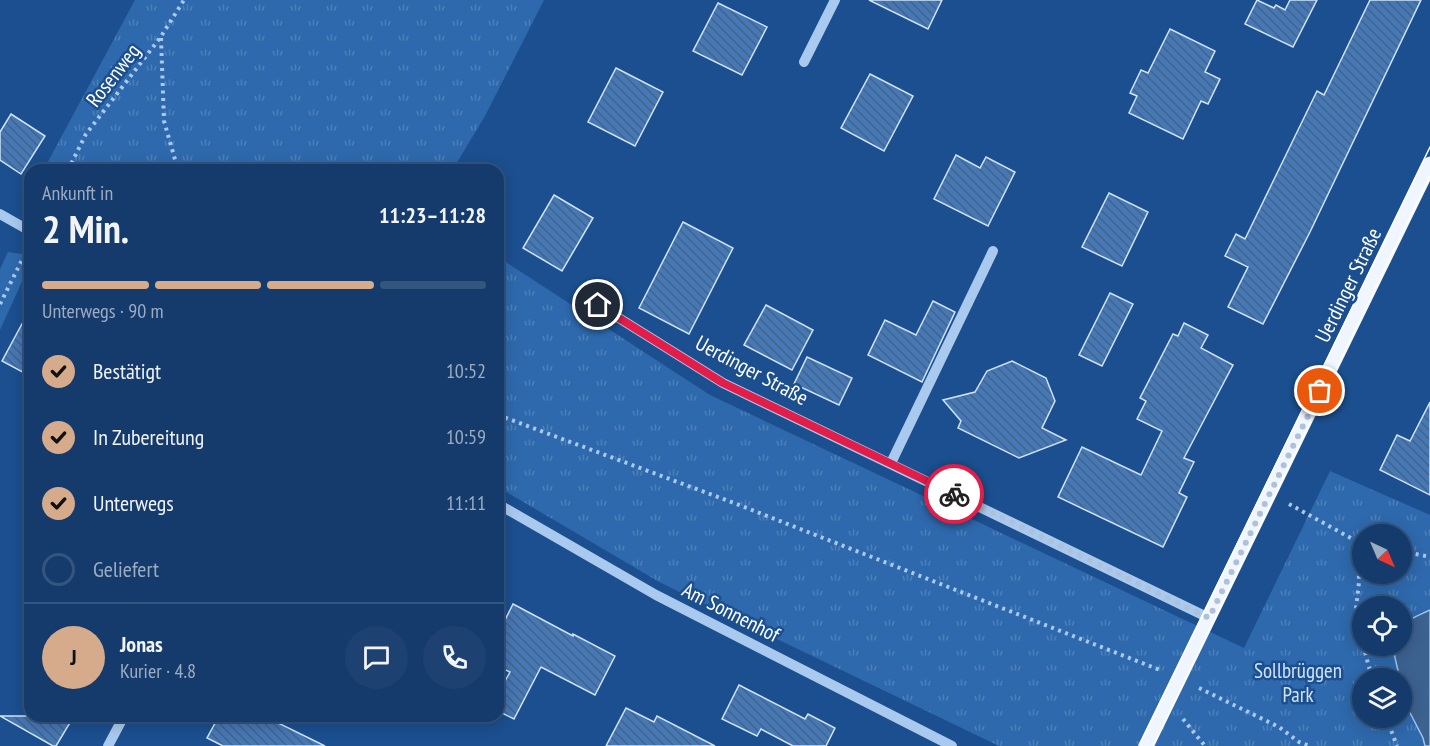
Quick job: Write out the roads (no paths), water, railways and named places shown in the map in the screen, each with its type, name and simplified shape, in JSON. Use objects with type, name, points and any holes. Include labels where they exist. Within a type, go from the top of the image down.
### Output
[{"type":"main road","name":"Uerdinger Straße","points":[[1146,746],[1430,164]]},
{"type":"street","points":[[804,62],[835,0]]},
{"type":"street","points":[[0,214],[24,228]]},
{"type":"street","points":[[891,463],[993,250]]},
{"type":"street","name":"Uerdinger Straße","points":[[598,305],[723,383],[1209,618]]},
{"type":"street","name":"Am Sonnenhof","points":[[504,507],[656,595],[951,746]]},
{"type":"street","points":[[108,746],[121,722]]},
{"type":"tram line","points":[[1139,746],[1430,147]]},
{"type":"tram line","points":[[1153,746],[1430,176]]},
{"type":"park label","name":"Sollbrüggen Park","points":[[1298,682]]}]
